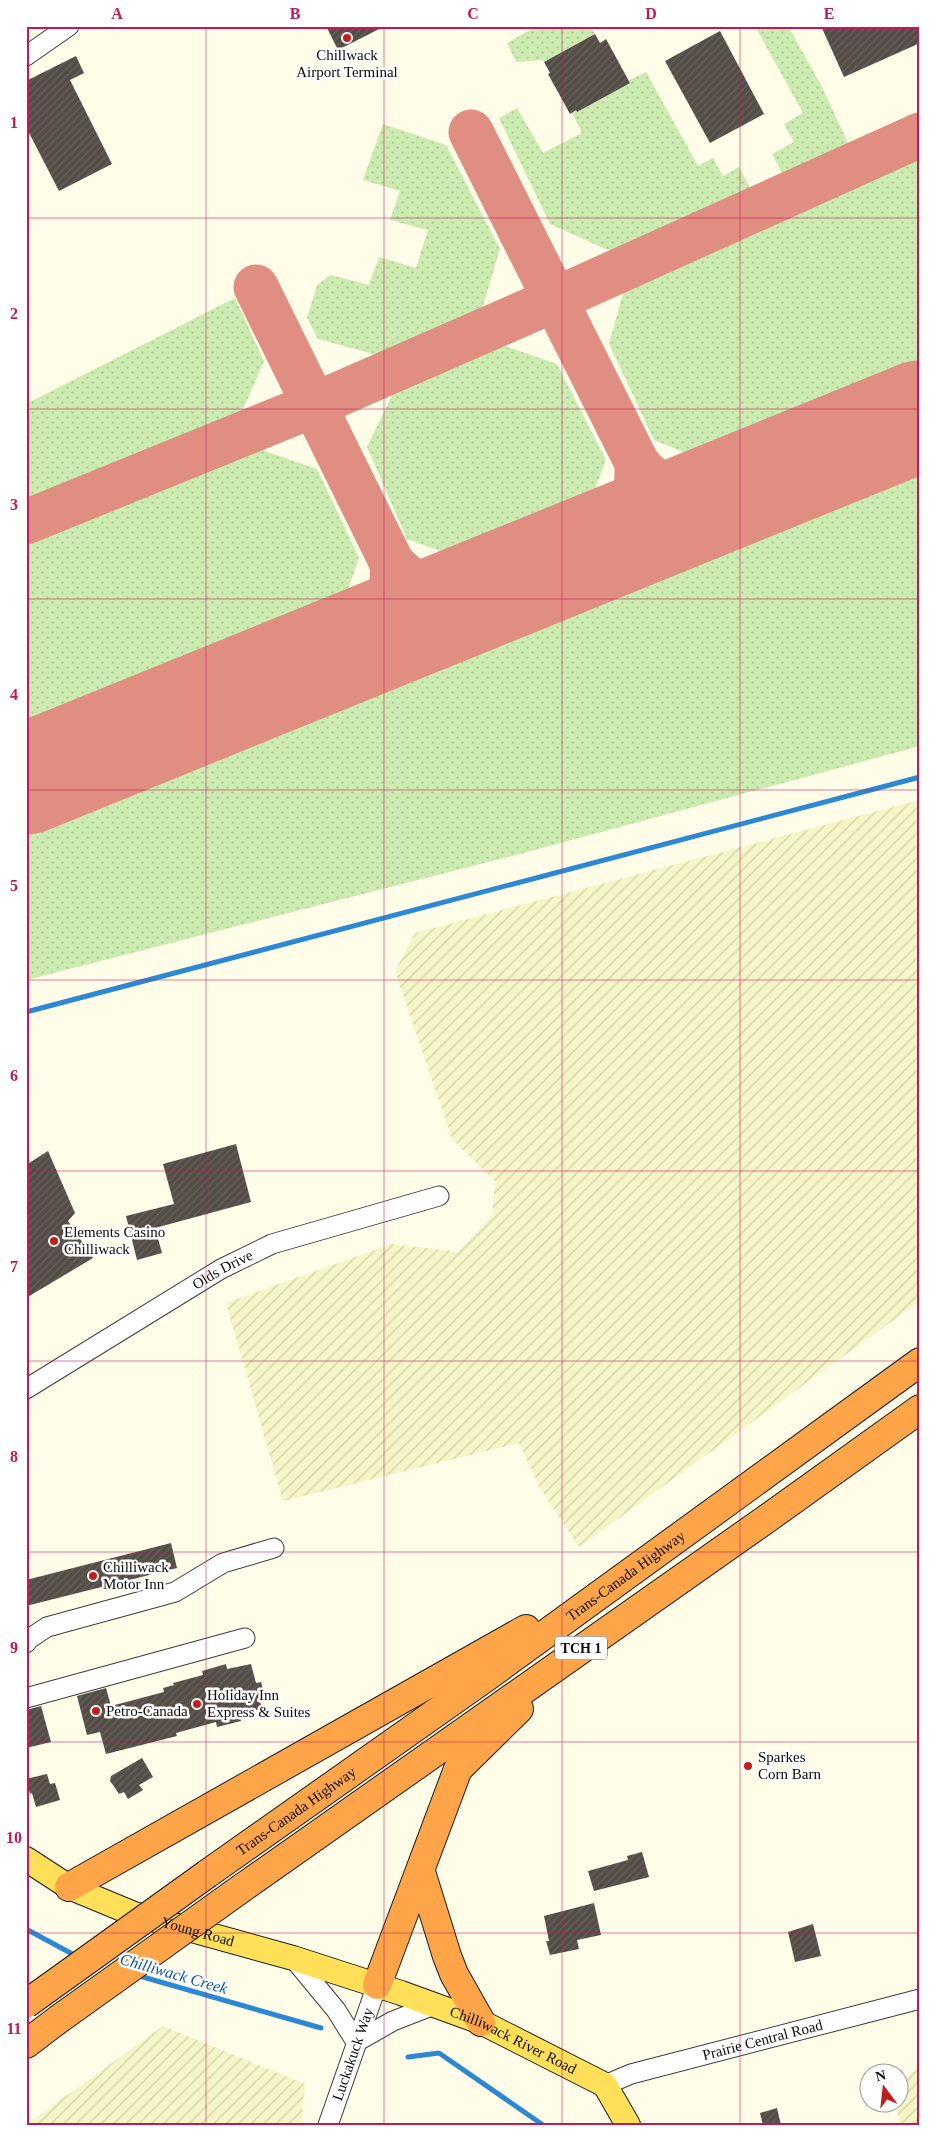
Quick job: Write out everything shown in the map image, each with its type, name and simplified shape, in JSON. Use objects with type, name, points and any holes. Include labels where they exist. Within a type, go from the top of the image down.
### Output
[{"type":"highway","name":"Trans-Canada Highway","points":[[26,2004],[485,1678],[920,1362]]},
{"type":"highway","name":"Trans-Canada Highway","points":[[26,2044],[242,1888],[765,1520],[920,1408]]},
{"type":"highway","points":[[69,1887],[548,1617],[658,1541],[744,1489]]},
{"type":"highway","points":[[377,1985],[421,1872],[458,1768],[511,1715],[765,1520]]},
{"type":"highway","points":[[421,1872],[454,1974],[481,2022]]},
{"type":"main road","name":"Young Road","points":[[26,1859],[69,1887],[134,1914],[293,1958],[377,1985]]},
{"type":"main road","name":"Chilliwack River Road","points":[[377,1985],[481,2022],[605,2085]]},
{"type":"main road","points":[[605,2085],[628,2125]]},
{"type":"street","points":[[26,56],[69,26]]},
{"type":"street","name":"Olds Drive","points":[[26,1389],[221,1269],[272,1244],[439,1196]]},
{"type":"street","points":[[26,1643],[29,1639],[47,1628],[176,1592],[223,1563],[274,1548]]},
{"type":"street","points":[[26,1698],[245,1638]]},
{"type":"street","points":[[293,1958],[336,2010],[356,2042],[393,2021],[434,2005]]},
{"type":"street","name":"Luckakuck Way","points":[[328,2125],[377,1985]]},
{"type":"street","name":"Prairie Central Road","points":[[605,2085],[631,2074],[920,1999]]},
{"type":"green space","points":[[537,26],[597,26],[592,29],[595,34],[544,62],[543,60],[516,62],[507,43]]},
{"type":"green space","points":[[755,26],[788,26],[822,87],[849,145],[783,175],[772,154],[794,142],[784,124],[803,113]]},
{"type":"green space","points":[[646,72],[698,166],[713,158],[723,176],[739,167],[752,191],[610,251],[550,224],[499,118],[517,108],[543,153],[582,133],[570,109]]},
{"type":"green space","points":[[383,124],[446,145],[500,249],[482,309],[377,355],[318,339],[307,318],[317,285],[331,275],[369,285],[379,257],[416,268],[428,230],[390,220],[400,191],[363,180]]},
{"type":"green space","points":[[920,153],[920,386],[720,467],[654,440],[609,344],[625,286]]},
{"type":"green space","points":[[235,298],[264,361],[241,414],[26,500],[26,404]]},
{"type":"green space","points":[[499,344],[557,364],[606,460],[584,518],[473,563],[407,539],[367,447],[395,389]]},
{"type":"green space","points":[[920,441],[920,746],[516,855],[26,980],[26,805]]},
{"type":"green space","points":[[253,447],[317,469],[359,558],[338,618],[26,745],[26,537]]},
{"type":"green space","points":[[920,800],[920,1301],[579,1547],[540,1488],[519,1443],[283,1501],[226,1303],[392,1244],[458,1252],[492,1215],[495,1181],[452,1139],[395,971],[415,933]]},
{"type":"green space","points":[[163,2026],[305,2084],[301,2125],[26,2125]]},
{"type":"green space","points":[[920,2066],[920,2125],[900,2125],[898,2114],[908,2114],[908,2077]]},
{"type":"building","name":"Chillwack Airport Terminal","points":[[326,26],[385,26],[338,50]]},
{"type":"building","points":[[821,26],[920,26],[920,43],[844,77]]},
{"type":"building","points":[[720,31],[764,114],[710,143],[665,61]]},
{"type":"building","points":[[595,34],[600,43],[606,39],[630,83],[570,114],[548,74],[550,73],[544,62]]},
{"type":"building","points":[[76,56],[84,73],[70,80],[112,164],[59,191],[26,127],[26,81]]},
{"type":"building","points":[[236,1144],[251,1202],[155,1228],[162,1253],[137,1260],[126,1216],[174,1204],[163,1164]]},
{"type":"building","name":"Elements Casino Chilliwack","points":[[48,1151],[75,1213],[68,1221],[93,1258],[26,1298],[26,1165]]},
{"type":"building","name":"Chilliwack Motor Inn","points":[[171,1543],[177,1568],[26,1606],[26,1580]]},
{"type":"building","name":"Holiday Inn Express & Suites","points":[[226,1664],[227,1669],[251,1664],[256,1683],[261,1682],[265,1697],[259,1698],[262,1708],[239,1716],[241,1721],[217,1727],[216,1722],[176,1733],[177,1736],[106,1754],[100,1732],[87,1735],[77,1696],[106,1688],[111,1706],[164,1692],[163,1688],[174,1685],[173,1683],[203,1675],[202,1671]]},
{"type":"building","points":[[41,1706],[51,1742],[26,1748],[26,1710]]},
{"type":"building","points":[[142,1758],[153,1777],[139,1785],[143,1790],[128,1799],[124,1792],[119,1794],[110,1781],[111,1776]]},
{"type":"building","points":[[47,1774],[50,1784],[55,1783],[60,1800],[36,1807],[26,1779]]},
{"type":"building","points":[[642,1852],[649,1877],[594,1891],[588,1871],[628,1860],[627,1856]]},
{"type":"building","points":[[594,1903],[601,1935],[577,1940],[579,1949],[550,1955],[546,1941],[549,1941],[544,1916]]},
{"type":"building","points":[[813,1924],[821,1956],[795,1962],[788,1932]]},
{"type":"building","points":[[777,2108],[781,2125],[763,2125],[760,2113]]},
{"type":"waterway","points":[[26,1012],[920,777]]},
{"type":"waterway","name":"Chilliwack Creek","points":[[26,1929],[78,1957]]},
{"type":"waterway","name":"Chilliwack Creek","points":[[136,1975],[321,2028]]},
{"type":"waterway","name":"Chilliwack Creek","points":[[408,2057],[439,2053],[543,2125]]},
{"type":"taxiway","points":[[471,132],[637,463],[655,481],[665,487],[699,495],[724,495]]},
{"type":"taxiway","points":[[26,522],[314,405],[554,300],[920,135]]},
{"type":"taxiway","points":[[256,287],[392,563],[412,581],[429,591],[448,596],[474,597]]},
{"type":"taxiway","points":[[595,548],[615,529],[633,502],[636,491],[637,463]]},
{"type":"taxiway","points":[[366,641],[379,629],[387,612],[392,588],[392,563]]},
{"type":"runway","points":[[26,779],[920,416]]},
{"type":"place","name":"Chillwack Airport Terminal","points":[[347,38]]},
{"type":"place","name":"Elements Casino Chilliwack","points":[[54,1241]]},
{"type":"place","name":"Chilliwack Motor Inn","points":[[93,1576]]},
{"type":"place","name":"Holiday Inn Express & Suites","points":[[197,1704]]},
{"type":"place","name":"Petro-Canada","points":[[96,1711]]},
{"type":"place","name":"Sparkes Corn Barn","points":[[748,1766]]}]
